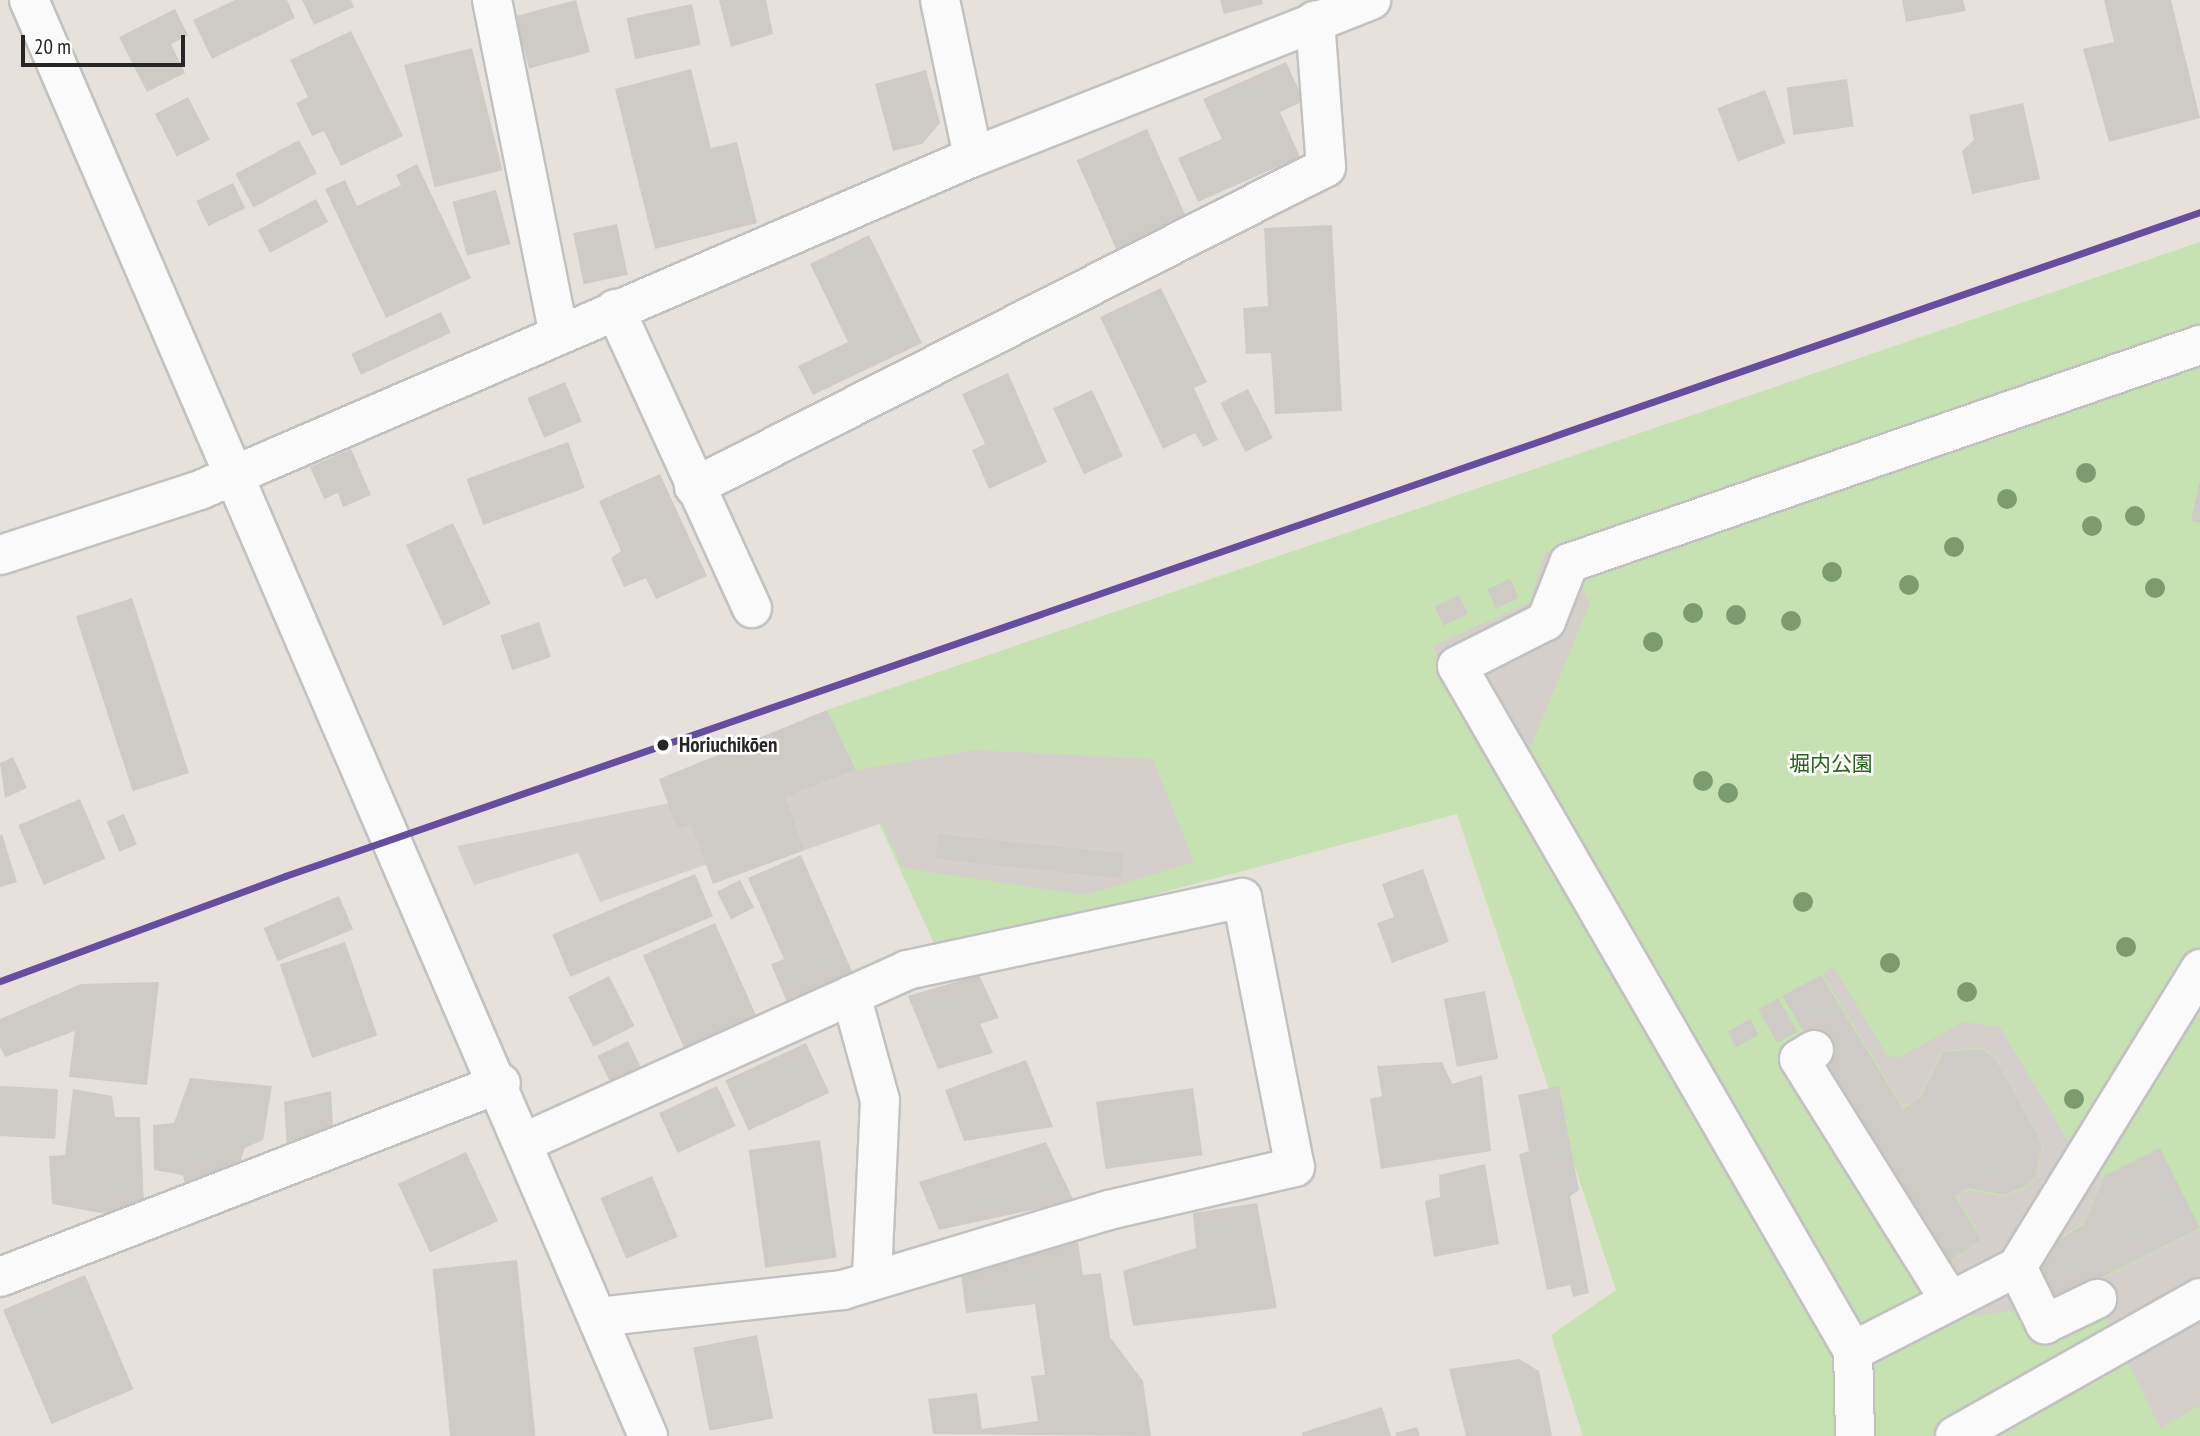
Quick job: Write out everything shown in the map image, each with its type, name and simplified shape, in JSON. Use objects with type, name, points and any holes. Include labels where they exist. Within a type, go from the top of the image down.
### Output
[{"type":"street","points":[[29,0],[236,473],[415,898],[501,1083],[648,1436]]},
{"type":"street","points":[[492,0],[559,334]]},
{"type":"street","points":[[940,0],[974,158]]},
{"type":"street","points":[[0,555],[175,500],[615,309],[974,158],[1315,20],[1371,0]]},
{"type":"street","points":[[694,487],[1326,167],[1315,20]]},
{"type":"street","points":[[615,309],[694,487],[752,608]]},
{"type":"street","points":[[1855,1436],[1853,1351],[1457,666],[1546,621],[1569,563],[2200,345]]},
{"type":"street","points":[[525,1142],[907,970],[1242,898],[1295,1167],[1109,1210],[872,1278],[843,1290],[599,1317]]},
{"type":"street","points":[[1853,1351],[2017,1266],[2200,969]]},
{"type":"street","points":[[851,995],[880,1100],[872,1278]]},
{"type":"street","points":[[1814,1050],[1799,1059],[1950,1301]]},
{"type":"street","points":[[0,1277],[501,1083]]},
{"type":"street","points":[[2017,1266],[2045,1324],[2097,1298]]},
{"type":"street","points":[[1963,1434],[2200,1298]]},
{"type":"green space","name":"堀内公園","points":[[2200,242],[2200,1436],[1583,1436],[1551,1335],[1616,1290],[1457,814],[938,952],[827,710]]},
{"type":"shaded area","points":[[1545,551],[1569,563],[1590,603],[1528,753],[1493,772],[1433,646],[1530,602]]},
{"type":"shaded area","points":[[975,750],[1153,759],[1194,862],[1086,895],[902,868],[882,823],[805,850],[786,797],[856,770]]},
{"type":"shaded area","points":[[684,800],[708,864],[600,902],[578,853],[474,885],[457,846]]},
{"type":"shaded area","points":[[1834,967],[1887,1055],[1898,1058],[1963,1022],[2000,1027],[2069,1142],[2103,1177],[2083,1223],[2034,1255],[2057,1302],[2200,1229],[2200,1406],[2160,1428],[2097,1299],[1974,1316],[1946,1265],[1982,1240],[1957,1196],[1970,1190],[2004,1197],[2025,1188],[2036,1177],[2043,1143],[1995,1057],[1982,1048],[1942,1051],[1919,1098],[1903,1107],[1822,973]]},
{"type":"building","points":[[235,0],[287,0],[295,18],[212,59],[193,20]]},
{"type":"building","points":[[302,0],[351,0],[354,7],[314,25]]},
{"type":"building","points":[[576,0],[590,52],[529,68],[515,16]]},
{"type":"building","points":[[719,0],[766,0],[773,34],[731,47]]},
{"type":"building","points":[[1220,0],[1262,0],[1263,4],[1224,14]]},
{"type":"building","points":[[1902,0],[1963,0],[1966,11],[1906,22]]},
{"type":"building","points":[[2104,0],[2171,0],[2200,118],[2109,142],[2083,49],[2114,42]]},
{"type":"building","points":[[692,4],[701,45],[635,59],[626,18]]},
{"type":"building","points":[[175,9],[188,35],[171,44],[185,73],[147,92],[119,37]]},
{"type":"building","points":[[351,31],[403,136],[341,166],[324,131],[312,136],[296,103],[308,97],[290,60]]},
{"type":"building","points":[[472,48],[502,170],[435,187],[404,65]]},
{"type":"building","points":[[1286,62],[1304,101],[1280,112],[1300,157],[1198,202],[1178,158],[1222,139],[1203,99]]},
{"type":"building","points":[[691,69],[711,148],[737,142],[757,223],[655,249],[615,89]]},
{"type":"building","points":[[926,70],[940,123],[922,144],[893,151],[875,84]]},
{"type":"building","points":[[1847,79],[1854,127],[1793,135],[1787,87]]},
{"type":"building","points":[[1765,90],[1785,143],[1738,161],[1717,108]]},
{"type":"building","points":[[188,97],[210,140],[177,157],[155,114]]},
{"type":"building","points":[[2023,103],[2040,179],[1972,194],[1962,151],[1974,140],[1969,115]]},
{"type":"building","points":[[1147,129],[1186,218],[1116,249],[1077,160]]},
{"type":"building","points":[[299,140],[317,174],[253,207],[235,174]]},
{"type":"building","points":[[417,164],[471,278],[386,318],[325,189],[345,180],[357,206],[401,185],[396,175]]},
{"type":"building","points":[[233,183],[245,208],[208,226],[196,201]]},
{"type":"building","points":[[496,190],[510,244],[467,256],[453,202]]},
{"type":"building","points":[[316,199],[328,222],[270,253],[258,230]]},
{"type":"building","points":[[617,224],[628,275],[584,284],[573,233]]},
{"type":"building","points":[[1332,225],[1342,411],[1275,414],[1271,353],[1246,354],[1243,308],[1268,306],[1264,228]]},
{"type":"building","points":[[869,235],[922,343],[813,395],[798,366],[848,342],[810,264]]},
{"type":"building","points":[[1161,288],[1207,382],[1194,388],[1218,440],[1203,447],[1195,433],[1163,449],[1100,317]]},
{"type":"building","points":[[441,312],[451,333],[361,375],[351,354]]},
{"type":"building","points":[[1008,373],[1047,462],[989,489],[972,450],[985,444],[962,394]]},
{"type":"building","points":[[565,382],[582,422],[544,438],[527,398]]},
{"type":"building","points":[[1248,389],[1273,438],[1245,452],[1220,403]]},
{"type":"building","points":[[1092,390],[1123,456],[1084,474],[1053,408]]},
{"type":"building","points":[[568,442],[585,488],[483,525],[467,479]]},
{"type":"building","points":[[351,449],[371,495],[343,507],[338,493],[324,499],[310,467]]},
{"type":"building","points":[[660,474],[707,576],[656,599],[646,578],[624,587],[611,558],[621,551],[599,501]]},
{"type":"building","points":[[2200,483],[2200,523],[2191,521]]},
{"type":"building","points":[[453,523],[491,604],[443,626],[406,545]]},
{"type":"building","points":[[1510,579],[1519,598],[1496,609],[1487,590]]},
{"type":"building","points":[[1459,595],[1468,614],[1443,625],[1435,606]]},
{"type":"building","points":[[132,598],[189,773],[133,791],[76,616]]},
{"type":"building","points":[[539,622],[551,657],[512,670],[500,635]]},
{"type":"building","points":[[827,710],[856,770],[786,797],[805,850],[713,884],[691,824],[677,829],[659,779]]},
{"type":"building","points":[[13,757],[27,788],[5,798],[0,763]]},
{"type":"building","points":[[80,799],[105,859],[44,885],[18,825]]},
{"type":"building","points":[[124,814],[137,844],[119,852],[107,821]]},
{"type":"building","points":[[2,834],[17,882],[0,887],[0,835]]},
{"type":"building","points":[[938,834],[1124,854],[1121,878],[935,859]]},
{"type":"building","points":[[801,855],[857,983],[791,1012],[771,964],[784,959],[748,878]]},
{"type":"building","points":[[1423,869],[1449,942],[1392,963],[1377,923],[1394,917],[1382,884]]},
{"type":"building","points":[[695,874],[713,916],[570,977],[552,935]]},
{"type":"building","points":[[740,880],[754,908],[731,919],[717,892]]},
{"type":"building","points":[[339,896],[353,929],[278,961],[264,928]]},
{"type":"building","points":[[715,923],[759,1021],[686,1053],[643,955]]},
{"type":"building","points":[[345,942],[377,1036],[312,1058],[280,964]]},
{"type":"building","points":[[979,975],[999,1018],[980,1024],[993,1053],[938,1069],[908,996]]},
{"type":"building","points":[[1821,975],[1903,1109],[1920,1098],[1943,1052],[1981,1049],[1995,1058],[2042,1143],[2036,1176],[2024,1187],[2004,1195],[1969,1188],[1955,1196],[1981,1240],[1945,1264],[1782,996]]},
{"type":"building","points":[[609,976],[634,1026],[593,1047],[568,997]]},
{"type":"building","points":[[159,982],[147,1085],[69,1077],[75,1031],[5,1057],[0,1047],[0,1019],[81,984]]},
{"type":"building","points":[[1485,991],[1498,1059],[1457,1067],[1444,999]]},
{"type":"building","points":[[1778,998],[1798,1032],[1778,1043],[1758,1010]]},
{"type":"building","points":[[1750,1019],[1759,1035],[1736,1047],[1727,1032]]},
{"type":"building","points":[[628,1041],[644,1074],[614,1089],[597,1056]]},
{"type":"building","points":[[806,1043],[829,1093],[749,1130],[725,1081]]},
{"type":"building","points":[[1026,1060],[1053,1127],[964,1141],[945,1090]]},
{"type":"building","points":[[1442,1062],[1452,1084],[1482,1075],[1491,1151],[1381,1169],[1370,1099],[1382,1096],[1377,1066]]},
{"type":"building","points":[[190,1078],[272,1086],[263,1140],[245,1148],[239,1166],[186,1189],[183,1175],[154,1170],[153,1125],[174,1123]]},
{"type":"building","points":[[0,1086],[58,1089],[55,1139],[0,1136]]},
{"type":"building","points":[[717,1086],[736,1126],[678,1153],[659,1113]]},
{"type":"building","points":[[1559,1086],[1579,1190],[1570,1196],[1589,1293],[1573,1297],[1570,1285],[1547,1290],[1519,1154],[1529,1151],[1518,1095]]},
{"type":"building","points":[[1193,1088],[1202,1155],[1105,1169],[1096,1102]]},
{"type":"building","points":[[73,1089],[112,1096],[115,1117],[140,1117],[144,1202],[112,1215],[52,1204],[49,1156],[65,1155]]},
{"type":"building","points":[[331,1091],[333,1126],[287,1149],[284,1102]]},
{"type":"building","points":[[820,1140],[837,1258],[765,1268],[749,1150]]},
{"type":"building","points":[[1046,1142],[1074,1201],[939,1230],[919,1182]]},
{"type":"building","points":[[2160,1148],[2200,1228],[2057,1300],[2036,1255],[2084,1224],[2104,1176]]},
{"type":"building","points":[[466,1152],[498,1221],[430,1253],[398,1184]]},
{"type":"building","points":[[1485,1164],[1499,1244],[1434,1257],[1425,1201],[1440,1197],[1439,1175]]},
{"type":"building","points":[[652,1176],[678,1237],[626,1259],[600,1198]]},
{"type":"building","points":[[1257,1203],[1277,1308],[1133,1326],[1123,1271],[1196,1248],[1193,1213]]},
{"type":"building","points":[[1078,1242],[1083,1275],[1101,1273],[1110,1337],[1143,1381],[1151,1436],[933,1434],[928,1399],[977,1393],[982,1429],[1038,1421],[1031,1376],[1045,1375],[1035,1304],[966,1313],[959,1258]]},
{"type":"building","points":[[517,1260],[535,1436],[450,1436],[432,1269]]},
{"type":"building","points":[[85,1275],[133,1389],[52,1424],[3,1310]]},
{"type":"building","points":[[757,1335],[773,1418],[709,1431],[693,1347]]},
{"type":"building","points":[[1519,1359],[1539,1371],[1552,1436],[1466,1436],[1449,1369]]},
{"type":"building","points":[[1382,1407],[1391,1436],[1303,1436],[1301,1433]]},
{"type":"building","points":[[1417,1427],[1420,1436],[1396,1436],[1395,1433]]},
{"type":"transit line","points":[[0,981],[285,876],[2200,212]]},
{"type":"place","name":"Horiuchikōen","points":[[663,745]]}]
